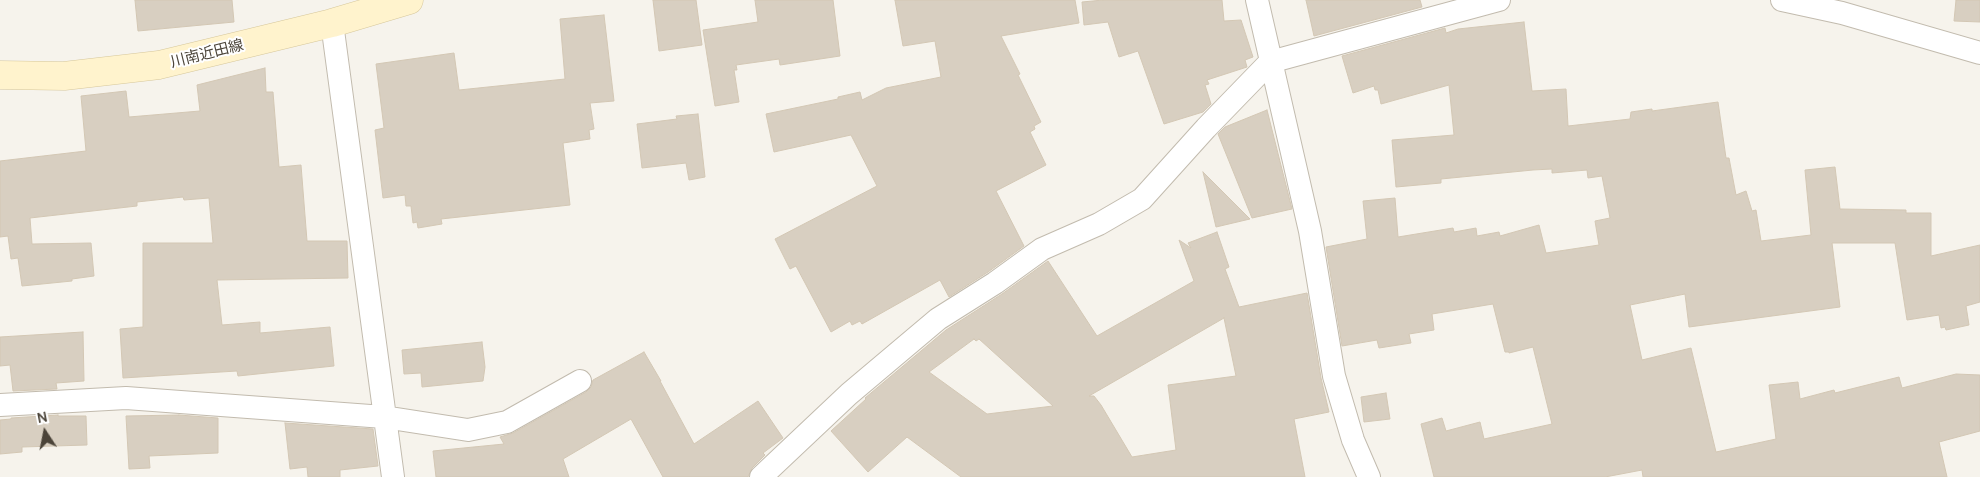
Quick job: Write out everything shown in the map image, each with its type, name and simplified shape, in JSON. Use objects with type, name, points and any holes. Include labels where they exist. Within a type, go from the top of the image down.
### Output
[{"type":"main road","name":"川南近田線","points":[[0,75],[64,76],[159,65],[332,23],[409,0]]},
{"type":"street","points":[[1257,0],[1310,231],[1334,376],[1353,440],[1369,477]]},
{"type":"street","points":[[761,477],[849,394],[938,319],[995,283],[1042,249],[1098,224],[1142,199],[1206,128],[1270,62],[1499,0]]},
{"type":"street","points":[[1782,0],[1842,14],[1980,53]]},
{"type":"street","points":[[332,23],[393,477]]},
{"type":"street","points":[[0,405],[126,398],[384,417],[468,430],[507,422],[580,381]]},
{"type":"building","points":[[135,0],[232,0],[234,22],[138,31]]},
{"type":"building","points":[[653,0],[696,0],[702,45],[659,51]]},
{"type":"building","points":[[755,0],[833,0],[840,56],[780,65],[779,59],[736,65],[737,70],[734,70],[739,102],[715,106],[703,30],[758,22]]},
{"type":"building","points":[[895,0],[1075,0],[1079,23],[1001,36],[1041,122],[1034,126],[1035,129],[1030,132],[1046,165],[996,191],[1024,246],[949,297],[940,280],[862,324],[860,321],[852,325],[850,321],[831,332],[796,266],[790,269],[775,239],[877,186],[851,135],[774,152],[766,114],[838,99],[838,97],[860,92],[862,100],[886,88],[941,77],[935,41],[903,46]]},
{"type":"building","points":[[1103,0],[1222,0],[1224,21],[1241,20],[1253,57],[1245,60],[1247,67],[1207,80],[1209,84],[1205,85],[1211,104],[1203,112],[1164,124],[1138,51],[1119,57],[1108,22],[1084,25],[1082,2]]},
{"type":"building","points":[[1306,0],[1420,0],[1422,7],[1314,36]]},
{"type":"building","points":[[1956,0],[1980,0],[1980,22],[1954,21]]},
{"type":"building","points":[[604,15],[614,101],[590,103],[594,129],[589,130],[590,139],[563,143],[570,205],[441,219],[442,224],[418,228],[417,222],[413,223],[411,206],[406,206],[405,195],[383,198],[375,130],[384,128],[376,64],[454,53],[459,90],[565,79],[560,19]]},
{"type":"building","points":[[1524,22],[1532,91],[1566,89],[1568,126],[1630,119],[1631,112],[1718,102],[1726,158],[1729,158],[1736,195],[1746,191],[1752,211],[1756,210],[1761,241],[1811,235],[1805,170],[1835,167],[1840,209],[1906,210],[1906,213],[1931,213],[1931,256],[1980,245],[1980,302],[1966,306],[1969,325],[1946,330],[1945,327],[1941,328],[1939,315],[1907,320],[1895,243],[1832,243],[1840,307],[1689,327],[1685,294],[1630,305],[1642,360],[1691,348],[1716,452],[1776,439],[1769,385],[1798,382],[1800,399],[1834,390],[1835,393],[1899,377],[1902,388],[1956,374],[1980,375],[1980,431],[1939,442],[1947,477],[1643,477],[1642,470],[1605,477],[1434,477],[1421,424],[1442,418],[1446,431],[1480,422],[1484,439],[1552,424],[1533,347],[1509,353],[1505,352],[1493,304],[1432,314],[1434,330],[1409,334],[1411,343],[1379,348],[1377,340],[1342,346],[1326,247],[1367,239],[1363,201],[1395,198],[1398,237],[1453,228],[1454,232],[1476,228],[1477,236],[1499,232],[1500,236],[1539,225],[1546,253],[1599,245],[1595,221],[1610,218],[1602,176],[1588,178],[1587,170],[1552,173],[1552,169],[1533,170],[1441,179],[1441,183],[1396,187],[1392,140],[1454,135],[1449,85],[1381,104],[1378,90],[1375,90],[1374,86],[1353,93],[1342,56],[1445,28],[1446,33],[1458,29]]},
{"type":"building","points":[[265,68],[266,92],[273,92],[279,167],[301,165],[307,241],[347,241],[348,278],[217,280],[222,325],[260,322],[260,333],[330,327],[334,366],[238,376],[237,371],[123,378],[120,329],[143,327],[143,243],[213,243],[209,198],[184,200],[183,197],[137,202],[137,206],[30,218],[32,244],[91,243],[94,276],[72,279],[72,281],[22,286],[18,258],[11,259],[8,236],[0,237],[0,161],[86,151],[81,96],[126,91],[129,117],[200,111],[197,85]]},
{"type":"building","points":[[1267,110],[1292,209],[1252,218],[1218,134],[1225,127]]},
{"type":"building","points":[[698,114],[705,177],[689,180],[686,163],[642,168],[637,124],[677,119],[676,116]]},
{"type":"building","points":[[1203,172],[1250,219],[1216,227]]},
{"type":"building","points":[[1217,232],[1229,267],[1225,269],[1239,307],[1307,293],[1321,378],[1329,412],[1294,419],[1305,477],[961,477],[907,437],[868,472],[831,431],[865,398],[946,330],[1002,294],[1048,261],[1097,336],[1194,281],[1179,240],[1191,248],[1188,243]],"holes":[[[1224,318],[1236,376],[1168,385],[1176,450],[1132,457],[1101,405],[1094,396],[1089,396]],[[974,339],[976,341],[979,339],[1053,406],[987,414],[929,372]]]},
{"type":"building","points":[[83,332],[84,381],[56,383],[57,389],[13,391],[10,365],[0,366],[0,337]]},
{"type":"building","points":[[482,342],[485,367],[483,381],[422,387],[421,373],[404,374],[402,350]]},
{"type":"building","points":[[644,352],[694,444],[758,401],[783,438],[763,453],[765,455],[752,468],[748,477],[663,477],[631,419],[563,459],[569,477],[436,477],[433,451],[504,444],[500,437],[513,433],[586,392],[591,387],[593,380]]},
{"type":"building","points":[[1386,393],[1390,419],[1364,422],[1361,397]]},
{"type":"building","points":[[58,415],[86,416],[87,445],[22,447],[22,452],[0,454],[0,420]]},
{"type":"building","points":[[179,415],[218,418],[218,453],[149,456],[150,468],[129,469],[126,416]]},
{"type":"building","points":[[285,423],[373,429],[378,466],[340,470],[340,477],[308,477],[307,467],[290,469]]}]
